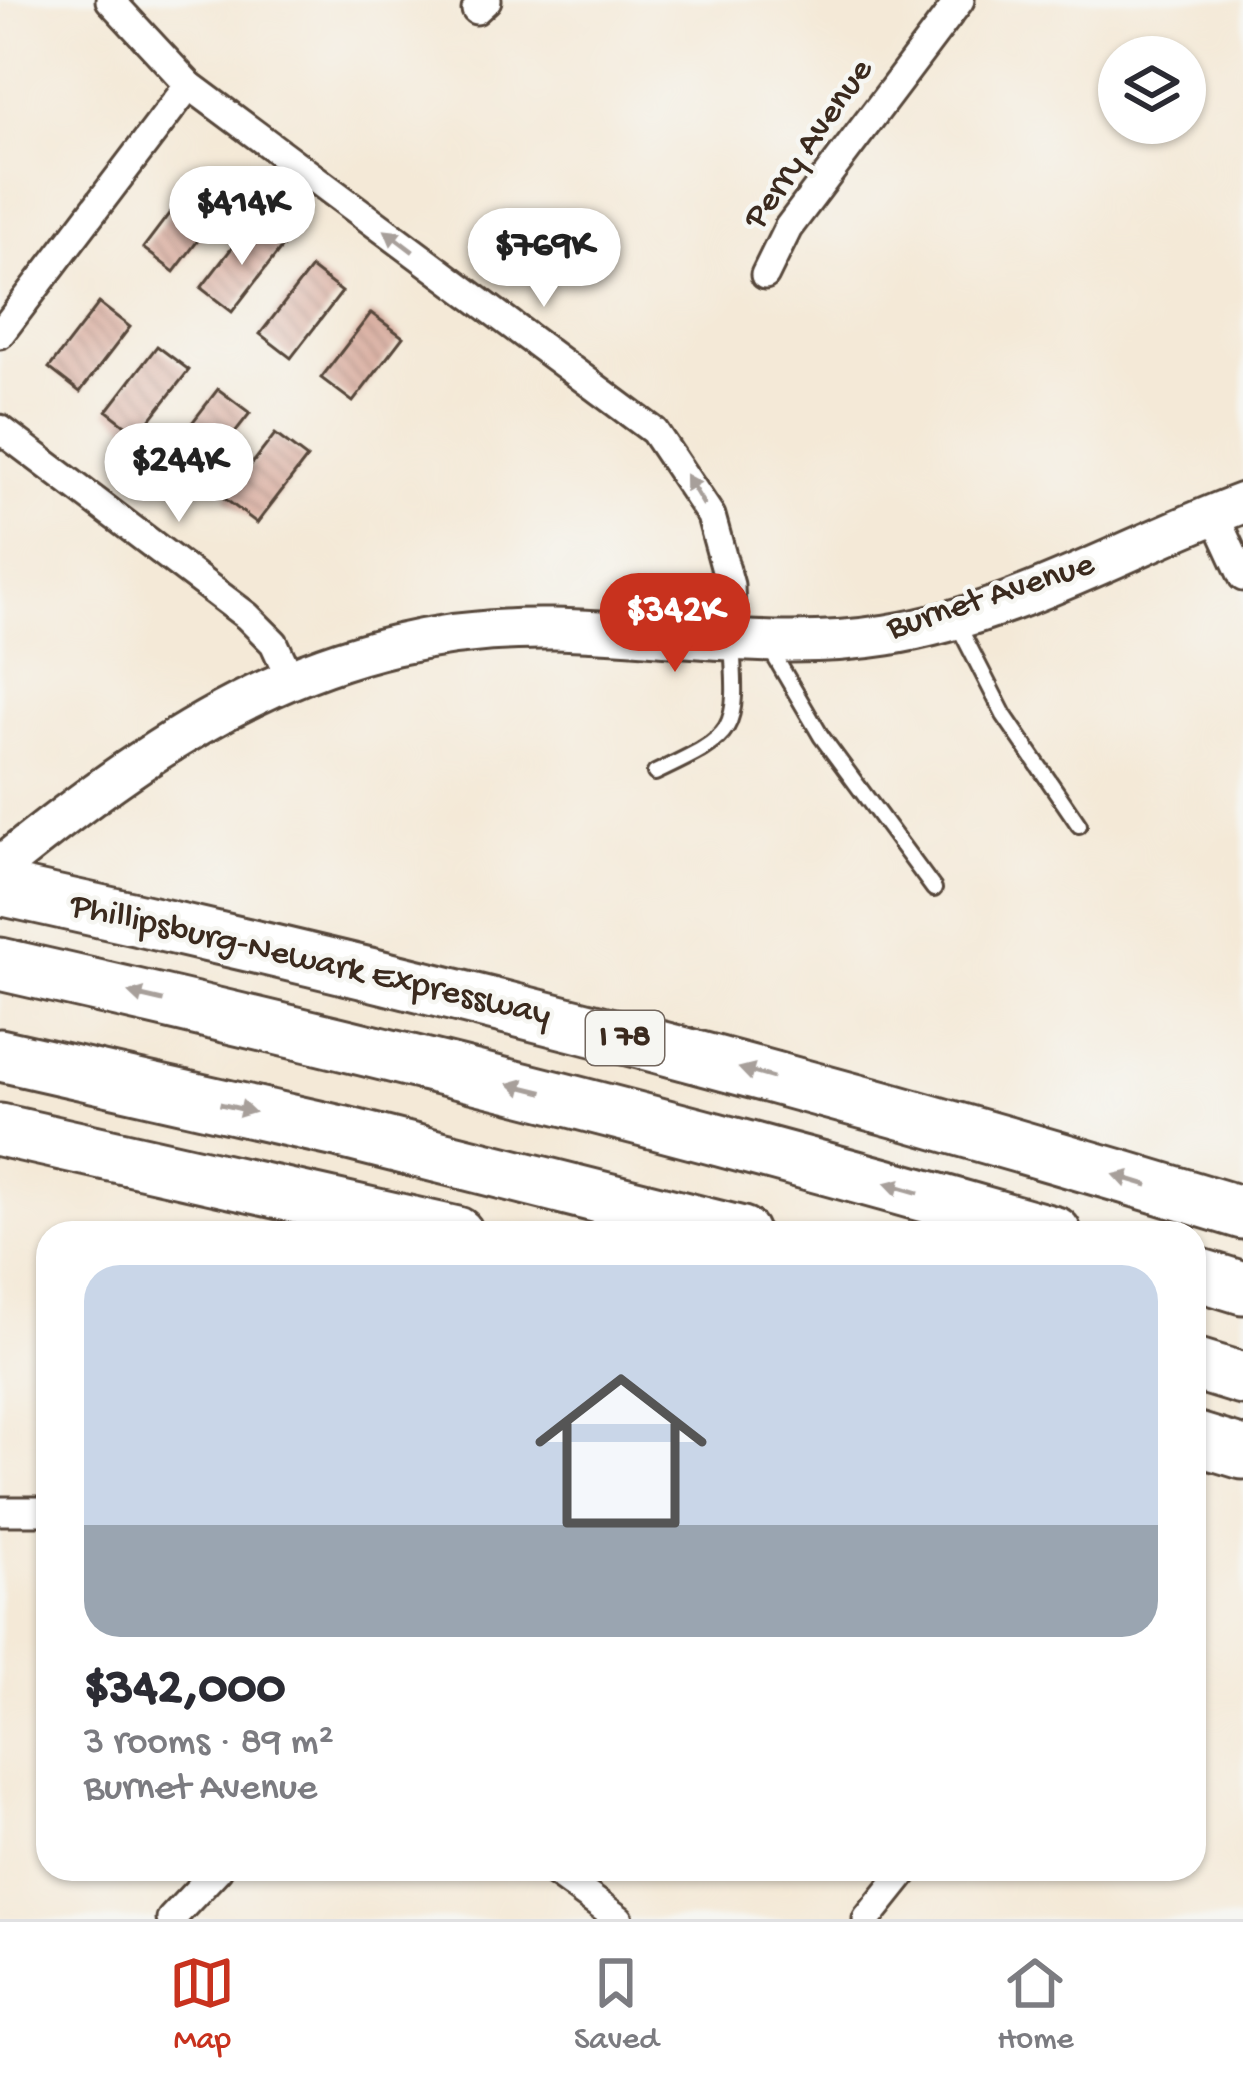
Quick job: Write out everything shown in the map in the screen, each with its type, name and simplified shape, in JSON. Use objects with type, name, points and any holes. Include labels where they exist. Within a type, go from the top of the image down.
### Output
[{"type":"highway","name":"Phillipsburg-Newark Expressway","points":[[0,890],[303,958],[704,1058],[1243,1214]]},
{"type":"highway","name":"Phillipsburg-Newark Expressway","points":[[0,964],[523,1087],[1011,1221]]},
{"type":"highway","points":[[0,1055],[341,1132],[694,1221]]},
{"type":"highway","points":[[0,1130],[404,1221]]},
{"type":"highway","points":[[1206,1277],[1243,1288]]},
{"type":"highway","points":[[1206,1368],[1243,1379]]},
{"type":"highway","points":[[1206,1442],[1243,1454]]},
{"type":"street","points":[[110,0],[189,85],[654,431],[691,480],[717,533],[749,642]]},
{"type":"street","name":"Perry Avenue","points":[[765,275],[788,228],[960,0]]},
{"type":"street","points":[[0,334],[189,85]]},
{"type":"street","points":[[1,430],[247,616],[274,643],[290,678]]},
{"type":"street","points":[[1229,508],[1243,577]]},
{"type":"street","name":"Burnet Avenue","points":[[0,867],[166,741],[290,678],[385,650],[508,632],[584,630],[749,642],[856,640],[954,618],[1229,508]]},
{"type":"street","points":[[0,1511],[36,1510]]},
{"type":"street","points":[[171,1919],[207,1881]]},
{"type":"street","points":[[567,1881],[619,1919]]},
{"type":"street","points":[[867,1919],[897,1881]]},
{"type":"lane","points":[[954,618],[1004,715],[1079,826]]},
{"type":"lane","points":[[655,773],[706,748],[728,729],[749,642]]},
{"type":"lane","points":[[749,642],[934,889]]},
{"type":"building","points":[[193,182],[224,206],[174,272],[143,248]]},
{"type":"building","points":[[251,223],[282,247],[232,312],[201,288]]},
{"type":"building","points":[[311,268],[342,292],[291,358],[260,334]]},
{"type":"building","points":[[99,303],[130,327],[80,392],[49,368]]},
{"type":"building","points":[[371,313],[403,337],[353,402],[321,378]]},
{"type":"building","points":[[157,346],[189,370],[138,435],[107,411]]},
{"type":"building","points":[[218,389],[250,413],[199,478],[168,454]]},
{"type":"building","points":[[275,434],[307,458],[257,523],[225,499]]}]
